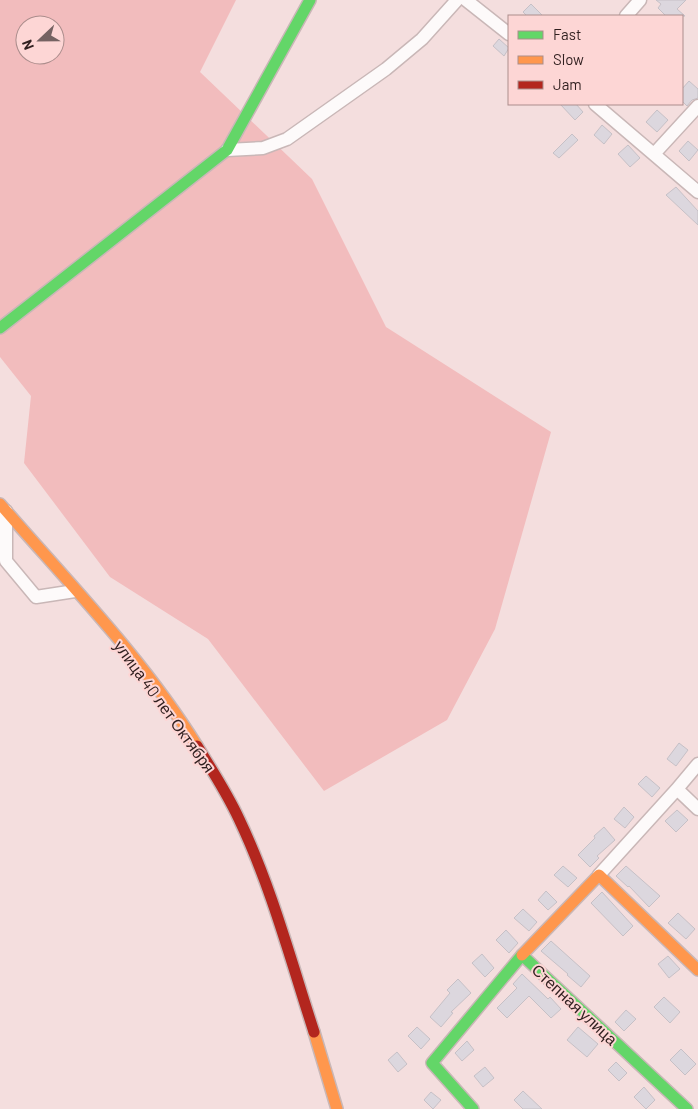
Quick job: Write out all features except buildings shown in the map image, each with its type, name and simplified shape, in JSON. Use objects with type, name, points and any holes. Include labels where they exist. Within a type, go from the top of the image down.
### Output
[{"type":"street","points":[[0,328],[227,150],[310,0]]},
{"type":"street","points":[[227,150],[263,148],[287,138],[386,68],[422,39],[458,0]]},
{"type":"street","points":[[466,0],[508,33]]},
{"type":"street","points":[[627,15],[640,0]]},
{"type":"street","points":[[597,105],[698,192]]},
{"type":"street","points":[[654,154],[698,106]]},
{"type":"street","points":[[3,507],[6,561],[36,597],[75,591]]},
{"type":"street","name":"улица 40 лет Октября","points":[[3,507],[117,640],[170,707],[218,779],[250,843],[278,919],[337,1109]]},
{"type":"street","points":[[522,955],[599,875],[698,764]]},
{"type":"street","points":[[677,789],[698,809]]},
{"type":"street","points":[[599,875],[698,970]]},
{"type":"street","name":"Степная улица","points":[[473,1109],[432,1064],[522,955],[687,1109]]},
{"type":"shaded area","points":[[0,0],[236,0],[200,72],[312,179],[386,327],[551,432],[495,629],[447,720],[324,791],[208,639],[110,577],[24,463],[31,396],[0,357]]},
{"type":"traffic: fast","points":[[0,328],[227,150],[310,0]]},
{"type":"traffic: fast","points":[[473,1109],[432,1063],[522,955],[687,1109]]},
{"type":"traffic: slow","points":[[0,504],[129,652],[176,714],[197,746]]},
{"type":"traffic: slow","points":[[522,955],[599,875],[698,970]]},
{"type":"traffic: slow","points":[[314,1032],[337,1109]]},
{"type":"traffic: jam","points":[[197,746],[229,800],[250,844],[280,924],[314,1032]]}]
